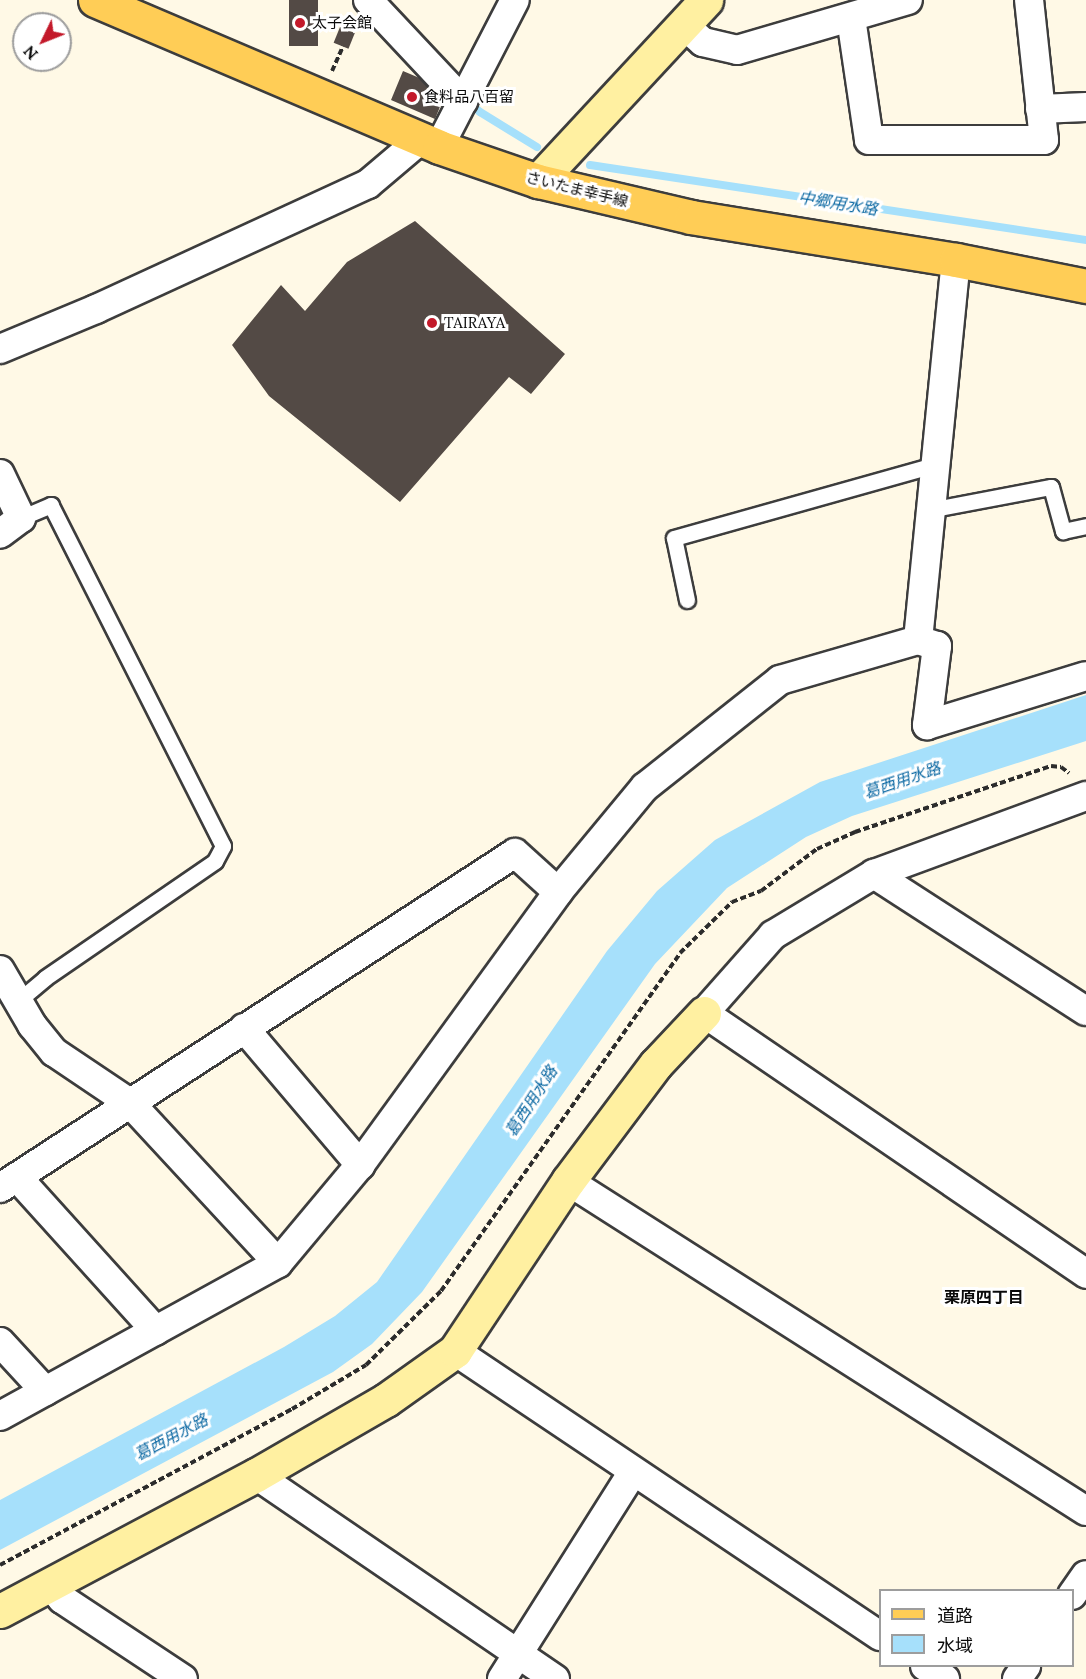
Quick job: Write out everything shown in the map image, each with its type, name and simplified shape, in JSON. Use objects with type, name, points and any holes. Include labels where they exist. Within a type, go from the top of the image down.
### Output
[{"type":"main road","name":"さいたま幸手線","points":[[95,0],[430,143],[538,181],[691,217],[956,260],[1086,286]]},
{"type":"street","points":[[368,0],[463,101]]},
{"type":"street","points":[[0,349],[96,309],[368,184],[430,143],[463,101],[516,0]]},
{"type":"street","points":[[538,181],[706,0]]},
{"type":"street","points":[[684,25],[703,42],[737,50],[908,0]]},
{"type":"street","points":[[850,18],[869,140],[1044,140],[1029,0]]},
{"type":"street","points":[[1040,109],[1086,107]]},
{"type":"street","points":[[918,640],[933,465],[956,260]]},
{"type":"street","points":[[0,474],[10,526]]},
{"type":"street","points":[[0,1416],[278,1263],[360,1165],[558,892],[645,787],[780,680],[918,640],[937,646],[927,725],[1086,676]]},
{"type":"street","points":[[0,1611],[256,1475],[386,1400],[455,1351],[568,1181],[656,1064],[773,935],[874,874],[1081,786]]},
{"type":"street","points":[[156,1331],[8,1182],[515,853],[558,892]]},
{"type":"street","points":[[874,874],[1086,1011]]},
{"type":"street","points":[[0,970],[18,1001],[54,1052],[130,1103],[278,1263]]},
{"type":"street","points":[[704,1013],[1086,1274]]},
{"type":"street","points":[[244,1028],[360,1165]]},
{"type":"street","points":[[568,1181],[1086,1511]]},
{"type":"street","points":[[0,1342],[45,1391]]},
{"type":"street","points":[[455,1351],[632,1473],[879,1635]]},
{"type":"street","points":[[502,1679],[632,1473]]},
{"type":"street","points":[[256,1475],[555,1679]]},
{"type":"street","points":[[1074,1592],[1086,1575]]},
{"type":"street","points":[[49,1584],[62,1599],[183,1679]]},
{"type":"street","points":[[928,1667],[945,1679]]},
{"type":"lane","points":[[687,600],[674,538],[933,465]]},
{"type":"lane","points":[[929,510],[1051,487],[1063,531],[1086,526]]},
{"type":"lane","points":[[10,526],[51,505],[223,846],[215,861],[45,978],[18,1001]]},
{"type":"path","points":[[328,80],[343,46]]},
{"type":"path","points":[[0,1565],[292,1409],[366,1365],[441,1291],[666,972],[732,902],[761,891],[817,849],[855,832],[1051,766],[1061,767],[1081,786]]},
{"type":"water","name":"葛西用水路","points":[[1086,695],[1086,741],[852,816],[806,837],[727,888],[655,964],[422,1292],[372,1344],[333,1372],[0,1550],[0,1500],[284,1347],[335,1316],[377,1282],[607,951],[657,891],[715,840],[820,782]]},
{"type":"building","name":"太子会館","points":[[289,0],[318,0],[318,46],[289,46]]},
{"type":"building","points":[[340,27],[355,33],[348,49],[334,43]]},
{"type":"building","name":"食料品八百留","points":[[403,71],[429,82],[425,94],[442,102],[435,119],[391,100]]},
{"type":"building","points":[[415,221],[565,354],[531,394],[509,377],[400,502],[269,396],[232,345],[281,285],[305,311],[347,262]]},
{"type":"waterway","name":"中郷用水路","points":[[468,101],[480,112],[537,147]]},
{"type":"waterway","name":"中郷用水路","points":[[590,165],[1086,240]]},
{"type":"place","name":"太子会館","points":[[300,23]]},
{"type":"place","name":"食料品八百留","points":[[412,97]]},
{"type":"place","name":"TAIRAYA","points":[[432,323]]},
{"type":"district","name":"栗原四丁目","points":[[984,1297]]}]
